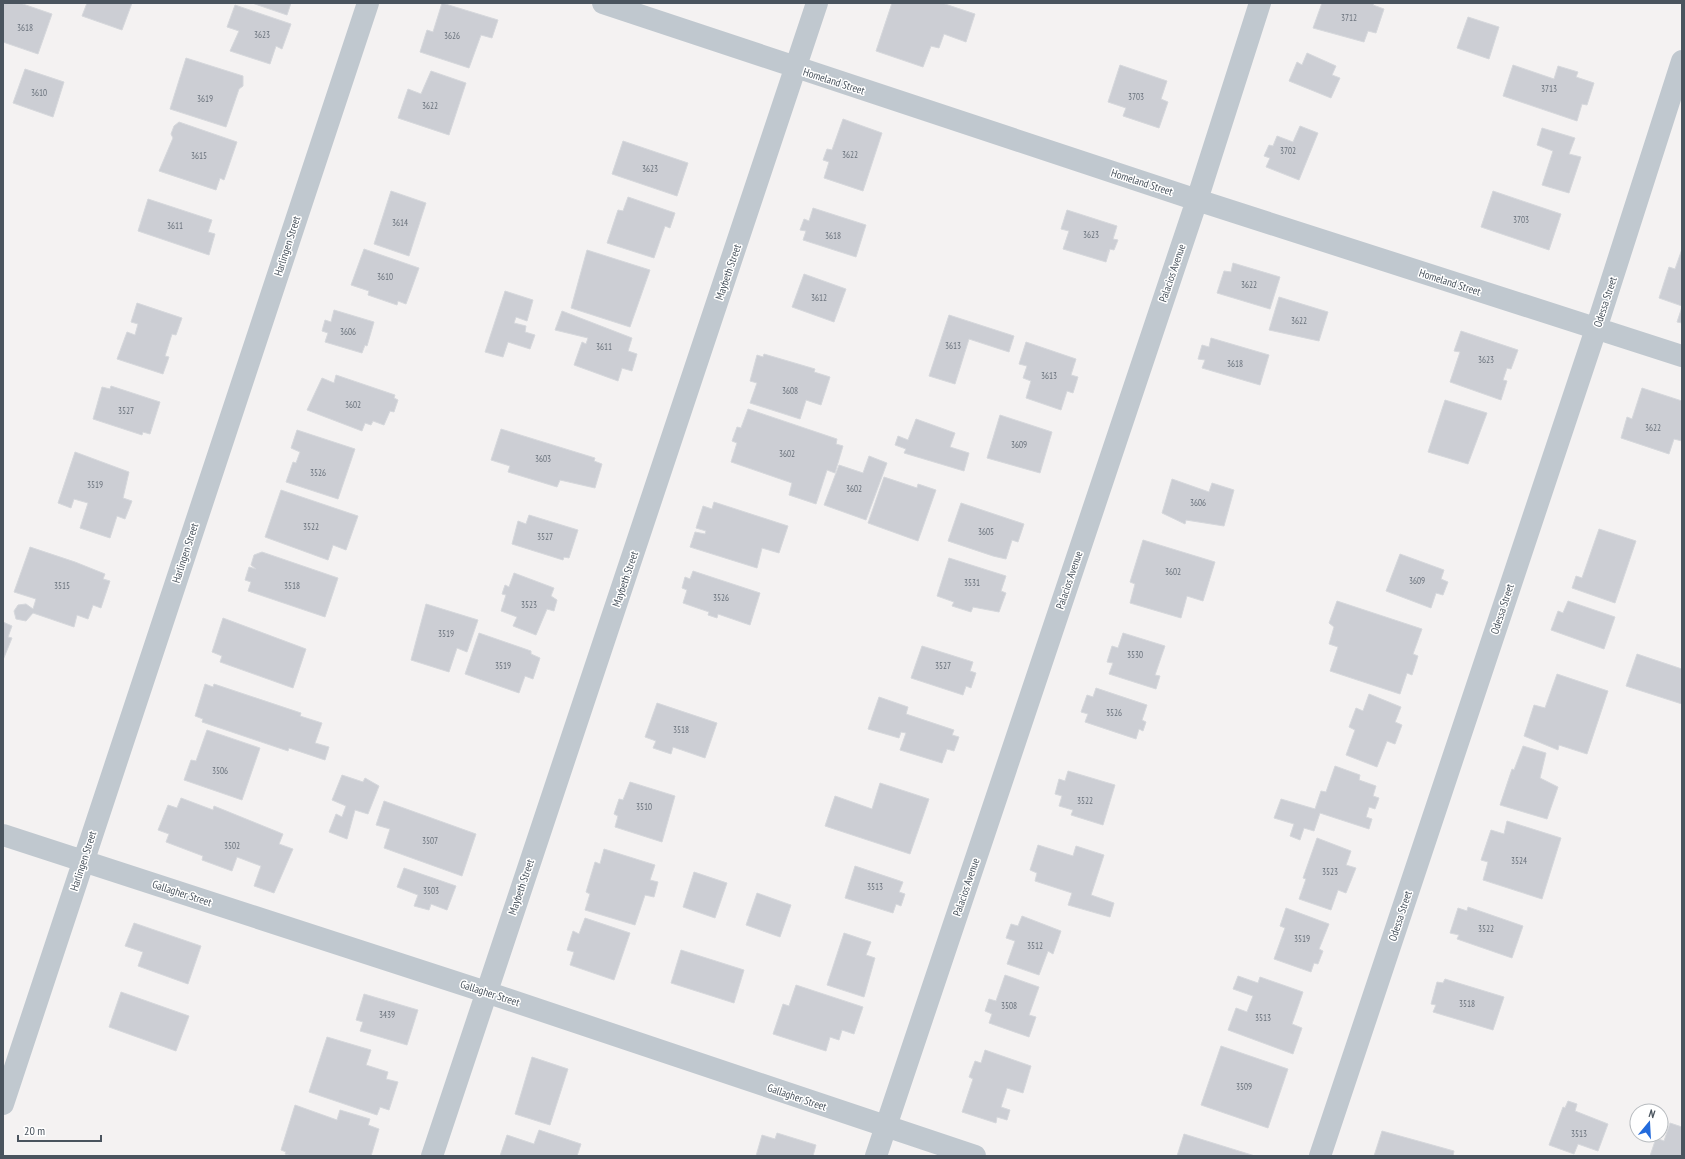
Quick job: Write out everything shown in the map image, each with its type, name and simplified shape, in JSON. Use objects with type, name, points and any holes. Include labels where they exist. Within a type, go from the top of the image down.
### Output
[{"type":"street","name":"Harlingen Street","points":[[3,1104],[82,861],[368,3]]},
{"type":"street","name":"Homeland Street","points":[[603,3],[1197,200],[1682,356]]},
{"type":"street","name":"Maybeth Street","points":[[432,1156],[817,3]]},
{"type":"street","name":"Palacios Avenue","points":[[876,1156],[1197,200],[1260,3]]},
{"type":"street","name":"Odessa Street","points":[[1320,1156],[1596,329],[1682,61]]},
{"type":"street","name":"Gallagher Street","points":[[3,835],[486,992],[975,1156]]},
{"type":"building","points":[[3,3],[20,3],[52,14],[38,54],[3,42]]},
{"type":"building","points":[[87,3],[132,3],[122,30],[82,16]]},
{"type":"building","points":[[252,3],[291,3],[287,15]]},
{"type":"building","points":[[442,3],[498,20],[492,38],[481,35],[469,68],[420,52],[427,30],[433,32]]},
{"type":"building","points":[[892,3],[942,3],[975,14],[966,42],[944,34],[939,48],[931,46],[923,67],[876,51]]},
{"type":"building","points":[[1322,3],[1374,3],[1373,5],[1384,9],[1376,33],[1368,31],[1364,42],[1313,28]]},
{"type":"building","points":[[235,5],[291,24],[282,49],[276,46],[270,64],[230,51],[239,31],[227,27]]},
{"type":"building","points":[[1468,17],[1499,27],[1489,59],[1457,48]]},
{"type":"building","points":[[1307,53],[1336,66],[1332,75],[1340,78],[1331,98],[1289,81],[1297,62],[1302,65]]},
{"type":"building","points":[[186,58],[243,76],[243,86],[239,89],[226,127],[170,109]]},
{"type":"building","points":[[1120,65],[1167,81],[1161,99],[1168,102],[1159,128],[1123,116],[1126,108],[1108,102]]},
{"type":"building","points":[[1513,65],[1554,79],[1558,66],[1578,72],[1576,77],[1594,83],[1587,105],[1582,104],[1577,121],[1503,96]]},
{"type":"building","points":[[25,69],[64,82],[53,117],[13,103]]},
{"type":"building","points":[[431,71],[466,83],[449,135],[398,118],[408,89],[421,94]]},
{"type":"building","points":[[843,119],[882,133],[863,191],[824,178],[829,162],[823,160],[827,149],[832,150]]},
{"type":"building","points":[[179,122],[237,142],[224,180],[220,178],[216,190],[159,171],[173,138],[171,134],[174,126]]},
{"type":"building","points":[[1300,126],[1318,133],[1299,180],[1266,167],[1270,158],[1264,156],[1269,145],[1273,146],[1277,136],[1293,142]]},
{"type":"building","points":[[1542,128],[1575,138],[1569,154],[1581,157],[1569,193],[1542,185],[1553,151],[1537,145]]},
{"type":"building","points":[[623,141],[688,163],[677,196],[612,174]]},
{"type":"building","points":[[391,191],[426,203],[409,256],[374,244]]},
{"type":"building","points":[[1493,191],[1561,214],[1549,250],[1481,227]]},
{"type":"building","points":[[628,197],[675,213],[670,228],[665,226],[654,258],[607,243],[618,210],[623,211]]},
{"type":"building","points":[[148,199],[212,220],[208,232],[215,234],[209,255],[138,231]]},
{"type":"building","points":[[813,208],[866,225],[856,257],[803,240],[806,231],[800,230],[804,219],[809,221]]},
{"type":"building","points":[[1067,210],[1117,226],[1113,239],[1118,240],[1114,250],[1110,249],[1106,262],[1063,249],[1069,231],[1061,229]]},
{"type":"building","points":[[364,249],[419,268],[406,304],[398,301],[397,305],[368,295],[369,291],[351,285]]},
{"type":"building","points":[[1682,249],[1682,306],[1659,298],[1669,267],[1675,269]]},
{"type":"building","points":[[587,250],[650,270],[630,327],[571,308]]},
{"type":"building","points":[[1233,263],[1280,277],[1270,309],[1217,293],[1224,271],[1231,272]]},
{"type":"building","points":[[804,274],[846,289],[834,322],[792,307]]},
{"type":"building","points":[[505,291],[533,300],[527,321],[516,317],[514,323],[526,326],[525,332],[535,335],[530,349],[508,342],[503,357],[485,352]]},
{"type":"building","points":[[1279,297],[1328,312],[1319,341],[1269,330]]},
{"type":"building","points":[[137,303],[182,318],[176,335],[172,334],[165,356],[169,357],[163,374],[117,359],[127,332],[135,335],[138,324],[131,322]]},
{"type":"building","points":[[1682,307],[1682,323],[1677,322]]},
{"type":"building","points":[[334,310],[374,322],[367,346],[365,345],[362,353],[325,342],[328,333],[322,331],[325,320],[331,322]]},
{"type":"building","points":[[562,311],[632,338],[628,351],[637,354],[632,371],[622,368],[618,381],[574,365],[582,342],[586,344],[588,338],[555,330]]},
{"type":"building","points":[[949,315],[1014,336],[1009,352],[969,339],[955,384],[929,376]]},
{"type":"building","points":[[1461,331],[1518,350],[1511,369],[1507,368],[1503,380],[1507,381],[1501,400],[1450,382],[1460,352],[1454,351]]},
{"type":"building","points":[[1211,338],[1269,355],[1260,385],[1202,368],[1205,360],[1198,359],[1202,345],[1209,347]]},
{"type":"building","points":[[1026,342],[1076,359],[1071,375],[1078,377],[1073,393],[1067,391],[1061,410],[1026,398],[1031,381],[1023,378],[1027,366],[1019,364]]},
{"type":"building","points":[[764,354],[815,369],[814,372],[830,377],[821,405],[806,400],[800,419],[750,403],[757,383],[750,381],[757,355],[763,357]]},
{"type":"building","points":[[336,375],[395,395],[394,398],[398,400],[394,412],[390,411],[384,425],[373,421],[371,425],[365,423],[362,431],[307,410],[322,378],[334,383]]},
{"type":"building","points":[[111,386],[160,402],[150,434],[143,432],[142,435],[93,419],[102,387],[110,389]]},
{"type":"building","points":[[1642,388],[1682,401],[1682,441],[1674,439],[1669,454],[1621,438],[1627,417],[1632,419]]},
{"type":"building","points":[[1445,400],[1487,413],[1468,464],[1428,452]]},
{"type":"building","points":[[748,409],[837,439],[836,444],[843,446],[835,473],[827,470],[816,504],[789,495],[792,483],[731,462],[737,443],[732,441],[737,427],[741,428]]},
{"type":"building","points":[[1000,415],[1052,432],[1040,473],[987,458]]},
{"type":"building","points":[[916,419],[955,433],[950,447],[969,453],[964,471],[904,453],[906,449],[895,445],[898,436],[908,440]]},
{"type":"building","points":[[501,429],[595,458],[594,461],[602,464],[595,488],[560,480],[557,487],[508,472],[510,466],[491,460]]},
{"type":"building","points":[[297,430],[355,449],[338,499],[286,482],[293,462],[296,463],[300,452],[291,448]]},
{"type":"building","points":[[75,452],[129,472],[123,498],[132,501],[125,519],[117,516],[110,538],[80,528],[88,503],[74,499],[71,508],[58,503]]},
{"type":"building","points":[[869,456],[887,463],[866,520],[824,505],[839,465],[863,473]]},
{"type":"building","points":[[884,477],[917,488],[918,484],[936,490],[918,541],[868,523]]},
{"type":"building","points":[[1172,479],[1209,492],[1212,483],[1234,490],[1224,526],[1186,520],[1185,524],[1162,513]]},
{"type":"building","points":[[281,490],[358,516],[346,550],[333,545],[328,560],[265,537]]},
{"type":"building","points":[[714,502],[788,526],[779,553],[762,548],[757,568],[690,547],[695,532],[705,534],[706,531],[696,528],[703,506],[712,509]]},
{"type":"building","points":[[961,503],[1024,524],[1018,542],[1012,540],[1006,559],[948,541]]},
{"type":"building","points":[[529,515],[578,530],[569,558],[564,557],[563,560],[512,544],[518,521],[526,524]]},
{"type":"building","points":[[1599,529],[1636,541],[1615,603],[1572,588],[1576,576],[1582,578]]},
{"type":"building","points":[[1143,540],[1215,562],[1203,601],[1187,596],[1181,618],[1130,603],[1135,584],[1130,582]]},
{"type":"building","points":[[30,547],[105,574],[103,579],[110,581],[101,608],[93,605],[88,619],[77,615],[74,627],[33,613],[26,621],[16,619],[14,611],[18,605],[26,604],[33,609],[36,599],[14,592]]},
{"type":"building","points":[[262,552],[338,578],[325,617],[248,591],[251,582],[245,580],[249,567],[256,569],[251,565],[254,555]]},
{"type":"building","points":[[1400,554],[1444,570],[1441,579],[1448,582],[1443,595],[1436,593],[1431,608],[1386,591]]},
{"type":"building","points":[[949,558],[1006,576],[1001,591],[1006,593],[999,612],[973,607],[971,612],[952,606],[954,602],[937,596]]},
{"type":"building","points":[[693,571],[760,593],[750,625],[718,614],[717,618],[708,615],[709,612],[683,603],[687,590],[682,588],[685,577],[690,579]]},
{"type":"building","points":[[514,573],[554,588],[551,596],[557,600],[554,611],[547,609],[536,635],[513,626],[517,617],[501,611],[506,595],[502,594],[505,585],[509,587]]},
{"type":"building","points":[[1337,601],[1422,629],[1413,654],[1418,656],[1412,675],[1407,673],[1400,694],[1330,671],[1338,647],[1329,644],[1334,627],[1329,623]]},
{"type":"building","points":[[1568,601],[1615,617],[1604,649],[1551,630],[1558,611],[1563,613]]},
{"type":"building","points":[[426,604],[478,620],[467,652],[457,648],[449,672],[411,660]]},
{"type":"building","points":[[223,618],[306,649],[293,688],[220,662],[222,656],[212,652]]},
{"type":"building","points":[[3,622],[12,626],[8,637],[12,638],[3,660]]},
{"type":"building","points":[[479,633],[531,651],[531,654],[540,658],[533,679],[525,676],[519,693],[465,674]]},
{"type":"building","points":[[1123,633],[1165,646],[1155,675],[1160,676],[1156,689],[1109,674],[1113,663],[1107,662],[1112,646],[1118,648]]},
{"type":"building","points":[[922,646],[973,662],[970,671],[976,673],[971,688],[966,686],[963,695],[911,678]]},
{"type":"building","points":[[1637,654],[1682,669],[1682,704],[1626,686]]},
{"type":"building","points":[[1557,674],[1608,691],[1587,754],[1559,745],[1558,750],[1524,736],[1534,705],[1545,708]]},
{"type":"building","points":[[205,684],[213,687],[214,684],[301,713],[300,716],[322,723],[315,743],[329,747],[325,760],[289,748],[288,751],[202,722],[203,719],[195,716]]},
{"type":"building","points":[[1096,688],[1147,705],[1142,720],[1146,722],[1143,731],[1139,729],[1136,739],[1085,722],[1088,714],[1081,712],[1087,695],[1093,697]]},
{"type":"building","points":[[1369,694],[1401,707],[1395,722],[1402,725],[1395,744],[1387,741],[1377,767],[1346,755],[1355,730],[1349,727],[1356,708],[1363,711]]},
{"type":"building","points":[[879,697],[908,707],[906,714],[954,730],[952,735],[959,737],[954,751],[947,749],[942,763],[900,750],[906,733],[901,732],[899,738],[868,729]]},
{"type":"building","points":[[657,703],[717,723],[705,758],[673,747],[671,754],[653,748],[656,741],[645,737]]},
{"type":"building","points":[[207,730],[260,748],[242,800],[184,780],[191,760],[196,761]]},
{"type":"building","points":[[1523,746],[1546,753],[1540,778],[1558,787],[1547,819],[1500,805],[1512,769],[1514,770]]},
{"type":"building","points":[[1335,766],[1360,775],[1359,780],[1376,786],[1373,796],[1379,798],[1375,809],[1369,807],[1366,817],[1372,819],[1369,829],[1320,813],[1314,831],[1304,828],[1300,840],[1290,836],[1294,824],[1274,818],[1281,799],[1315,809],[1321,791],[1326,792]]},
{"type":"building","points":[[1068,771],[1115,785],[1103,825],[1071,815],[1073,810],[1059,806],[1062,796],[1055,794],[1059,779],[1065,781]]},
{"type":"building","points":[[342,775],[363,782],[365,778],[379,786],[368,814],[355,810],[347,839],[329,832],[336,814],[342,817],[346,806],[332,800]]},
{"type":"building","points":[[630,782],[675,796],[662,842],[615,827],[618,816],[614,814],[619,799],[623,800]]},
{"type":"building","points":[[880,783],[929,799],[910,854],[825,826],[835,796],[872,809]]},
{"type":"building","points":[[181,798],[213,810],[214,806],[283,834],[279,844],[293,849],[274,893],[254,886],[261,866],[237,857],[232,871],[202,860],[203,856],[166,842],[169,834],[158,830],[168,805],[177,808]]},
{"type":"building","points":[[384,801],[476,834],[462,876],[384,848],[390,829],[376,825]]},
{"type":"building","points":[[1507,821],[1561,838],[1542,899],[1483,880],[1488,862],[1481,860],[1491,830],[1504,834]]},
{"type":"building","points":[[1317,838],[1351,851],[1346,865],[1356,868],[1346,893],[1338,890],[1331,910],[1299,899],[1306,879],[1303,878]]},
{"type":"building","points":[[1038,845],[1073,856],[1076,846],[1104,855],[1091,895],[1114,903],[1110,917],[1068,905],[1072,893],[1035,881],[1037,873],[1030,870]]},
{"type":"building","points":[[604,849],[655,865],[650,880],[658,882],[654,897],[645,895],[635,925],[585,910],[590,894],[586,892],[595,862],[600,864]]},
{"type":"building","points":[[855,866],[903,882],[899,892],[905,894],[901,906],[896,904],[893,913],[845,898]]},
{"type":"building","points":[[404,868],[456,886],[447,910],[431,904],[429,910],[414,906],[418,895],[397,887]]},
{"type":"building","points":[[694,872],[727,883],[715,918],[683,907]]},
{"type":"building","points":[[757,893],[791,905],[780,937],[746,925]]},
{"type":"building","points":[[1468,907],[1523,926],[1512,958],[1457,939],[1459,935],[1450,933],[1458,908],[1467,911]]},
{"type":"building","points":[[1286,908],[1329,924],[1319,949],[1323,951],[1318,964],[1314,963],[1311,972],[1274,959],[1285,928],[1280,926]]},
{"type":"building","points":[[1022,916],[1061,931],[1053,954],[1048,951],[1039,975],[1007,964],[1015,941],[1006,938],[1011,924],[1018,926]]},
{"type":"building","points":[[585,918],[630,933],[614,980],[570,965],[574,952],[567,950],[573,931],[579,934]]},
{"type":"building","points":[[134,923],[201,946],[188,984],[138,966],[143,952],[125,946]]},
{"type":"building","points":[[844,933],[871,942],[866,955],[875,958],[864,997],[827,985]]},
{"type":"building","points":[[681,950],[744,970],[734,1003],[671,983]]},
{"type":"building","points":[[1005,975],[1039,987],[1029,1015],[1036,1017],[1029,1037],[989,1023],[992,1014],[985,1011],[989,999],[996,1001]]},
{"type":"building","points":[[1238,976],[1258,983],[1260,977],[1303,992],[1292,1024],[1302,1028],[1293,1054],[1228,1030],[1236,1008],[1247,1012],[1253,996],[1233,989]]},
{"type":"building","points":[[1445,979],[1504,997],[1493,1030],[1433,1012],[1436,1005],[1431,1004],[1437,982],[1443,983]]},
{"type":"building","points":[[796,985],[863,1007],[854,1034],[842,1030],[839,1040],[830,1037],[826,1051],[773,1034],[783,1004],[789,1006]]},
{"type":"building","points":[[121,992],[189,1016],[176,1051],[109,1027]]},
{"type":"building","points":[[364,994],[418,1010],[407,1045],[360,1031],[363,1022],[356,1020]]},
{"type":"building","points":[[327,1037],[371,1050],[366,1065],[388,1072],[386,1079],[398,1082],[389,1110],[380,1107],[377,1115],[309,1092]]},
{"type":"building","points":[[1221,1046],[1288,1069],[1268,1128],[1201,1105]]},
{"type":"building","points":[[985,1050],[1031,1066],[1023,1093],[1007,1088],[1001,1107],[1010,1110],[1007,1120],[997,1117],[996,1123],[962,1112],[973,1079],[969,1077],[975,1061],[981,1063]]},
{"type":"building","points":[[532,1057],[568,1069],[550,1125],[515,1114]]},
{"type":"building","points":[[1568,1101],[1577,1104],[1575,1111],[1608,1124],[1598,1151],[1578,1144],[1574,1154],[1549,1145],[1563,1107],[1565,1108]]},
{"type":"building","points":[[295,1105],[337,1120],[340,1110],[370,1119],[368,1125],[379,1129],[371,1156],[292,1156],[285,1154],[286,1152],[281,1150]]},
{"type":"building","points":[[1670,1123],[1682,1127],[1682,1156],[1650,1156],[1654,1143],[1669,1143]]},
{"type":"building","points":[[539,1130],[581,1144],[577,1156],[500,1156],[507,1135],[534,1144]]},
{"type":"building","points":[[1382,1131],[1454,1151],[1453,1156],[1374,1156]]},
{"type":"building","points":[[777,1133],[816,1145],[813,1156],[756,1156],[762,1135],[775,1139]]},
{"type":"building","points":[[1184,1134],[1255,1156],[1177,1156]]}]
